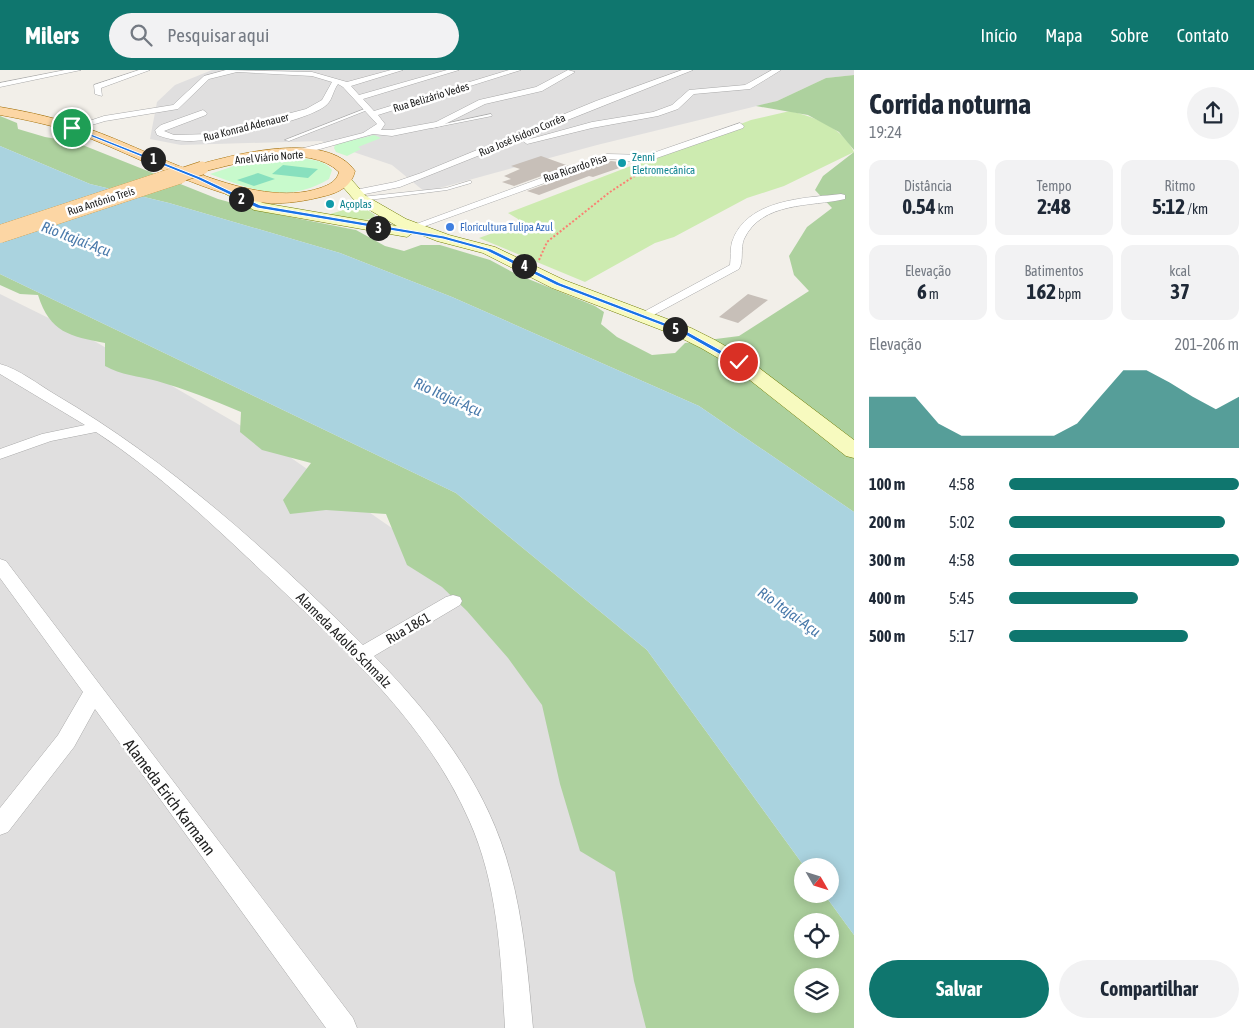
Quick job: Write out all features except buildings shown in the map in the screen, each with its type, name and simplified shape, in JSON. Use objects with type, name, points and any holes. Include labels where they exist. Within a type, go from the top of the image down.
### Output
[{"type":"main road","points":[[0,111],[112,138],[186,160],[205,160],[281,150],[299,152]]},
{"type":"main road","points":[[78,130],[224,189],[259,207],[444,238]]},
{"type":"main road","name":"Anel Viário Norte","points":[[202,168],[238,159],[326,150],[345,168],[346,175],[344,180]]},
{"type":"main road","name":"Rua Antônio Treis","points":[[0,234],[202,168]]},
{"type":"main road","points":[[224,189],[256,198],[288,199],[331,189],[344,180],[358,196],[390,217],[444,238],[489,250],[558,284],[684,332],[739,362],[854,451]]},
{"type":"main road","points":[[361,225],[381,224],[389,220],[390,217]]},
{"type":"street","points":[[0,85],[77,70]]},
{"type":"street","points":[[99,94],[97,88],[146,70]]},
{"type":"street","points":[[78,130],[104,119],[175,107],[185,102],[194,87],[204,78],[236,70],[293,71],[317,75],[342,83],[381,124],[374,132]]},
{"type":"street","points":[[342,83],[398,70]]},
{"type":"street","points":[[356,98],[455,70]]},
{"type":"street","name":"Rua Belizário Vedes","points":[[370,111],[517,70]]},
{"type":"street","name":"Rua José Isidoro Corrêa","points":[[358,196],[397,185],[599,103],[688,70]]},
{"type":"street","points":[[501,143],[521,142],[592,125],[655,114],[675,106],[692,92],[747,87],[777,70]]},
{"type":"street","points":[[326,150],[374,132],[392,133],[421,128],[447,120],[482,102],[547,86],[571,72]]},
{"type":"street","name":"Rua Konrad Adenauer","points":[[203,114],[164,127],[159,130],[160,133],[174,138],[201,138],[309,111],[322,105],[327,100],[333,84],[342,83]]},
{"type":"street","name":"Rua Ricardo Pisa","points":[[413,227],[610,156],[637,159],[648,158],[740,126]]},
{"type":"street","points":[[642,316],[735,267],[737,241],[747,225],[763,213],[794,203],[841,197]]},
{"type":"street","name":"Alameda Adolfo Schmalz","points":[[0,368],[99,427],[139,455],[230,530],[362,654],[411,708],[451,762],[481,821],[502,883],[514,959],[519,1028]]},
{"type":"street","points":[[0,454],[47,436],[99,427]]},
{"type":"street","name":"Alameda Erich Karmann","points":[[0,565],[343,1028]]},
{"type":"street","name":"Rua 1861","points":[[362,654],[453,601]]},
{"type":"street","points":[[0,825],[66,741],[93,693]]},
{"type":"lane","points":[[287,140],[370,111]]},
{"type":"lane","points":[[421,128],[470,121],[491,115]]},
{"type":"lane","points":[[358,196],[447,189],[469,182]]},
{"type":"path","points":[[530,270],[539,261],[547,242],[610,192],[644,171]]},
{"type":"shaded area","points":[[212,70],[854,70],[854,75],[826,78],[777,101],[597,145],[425,192],[392,165],[321,141],[181,145],[150,139],[157,102],[175,85]]},
{"type":"shaded area","points":[[0,294],[89,338],[264,439],[432,556],[588,714],[730,1028],[0,1028]]},
{"type":"green space","points":[[854,75],[854,150],[839,132],[808,115],[756,106],[777,101],[826,78]]},
{"type":"green space","points":[[790,111],[818,120],[836,130],[843,136],[854,152],[784,186],[747,198],[674,237],[655,243],[585,282],[479,238],[518,224],[518,219],[508,213],[751,120]]},
{"type":"green space","points":[[0,116],[17,123],[18,129],[45,137],[75,142],[218,199],[265,212],[356,230],[385,246],[404,251],[421,245],[440,245],[490,260],[516,274],[595,306],[604,312],[601,324],[617,337],[652,355],[675,353],[685,343],[739,336],[809,291],[794,275],[789,256],[807,227],[832,208],[815,190],[823,176],[854,152],[854,512],[699,406],[452,297],[340,253],[169,203],[90,184],[0,146]]},
{"type":"green space","points":[[374,135],[381,138],[358,147],[361,149],[347,156],[336,152],[334,148],[335,145],[340,143]]},
{"type":"green space","points":[[291,158],[324,163],[332,170],[329,179],[314,187],[284,193],[255,189],[210,174],[240,164]]},
{"type":"green space","points":[[283,165],[318,169],[308,178],[272,174]]},
{"type":"green space","points":[[258,173],[275,179],[254,186],[237,180]]},
{"type":"green space","points":[[360,205],[375,215],[373,218],[362,221],[327,215]]},
{"type":"green space","points":[[0,274],[456,493],[647,650],[798,858],[794,858],[794,903],[831,903],[838,913],[794,913],[794,958],[839,958],[839,914],[854,935],[854,1028],[646,1028],[634,981],[615,872],[580,851],[560,784],[542,705],[508,658],[467,611],[442,587],[407,565],[386,514],[326,510],[290,514],[283,500],[311,463],[262,450],[240,432],[241,412],[178,388],[123,373],[105,366],[105,343],[81,338],[63,331],[49,318],[38,295],[20,294],[0,285]]},
{"type":"water","name":"Rio Itajaí-Açu","points":[[0,146],[90,184],[169,203],[340,253],[452,297],[699,406],[854,512],[854,935],[831,903],[839,903],[839,858],[798,858],[647,650],[456,493],[0,274]]},
{"type":"place","name":"Zenni Eletromecânica","points":[[622,163]]},
{"type":"place","name":"Açoplas","points":[[330,204]]},
{"type":"place","name":"Floricultura Tulipa Azul","points":[[450,227]]},
{"type":"route","points":[[72,128],[198,178],[259,207],[444,238],[489,250],[558,284],[684,332],[739,362]]}]
